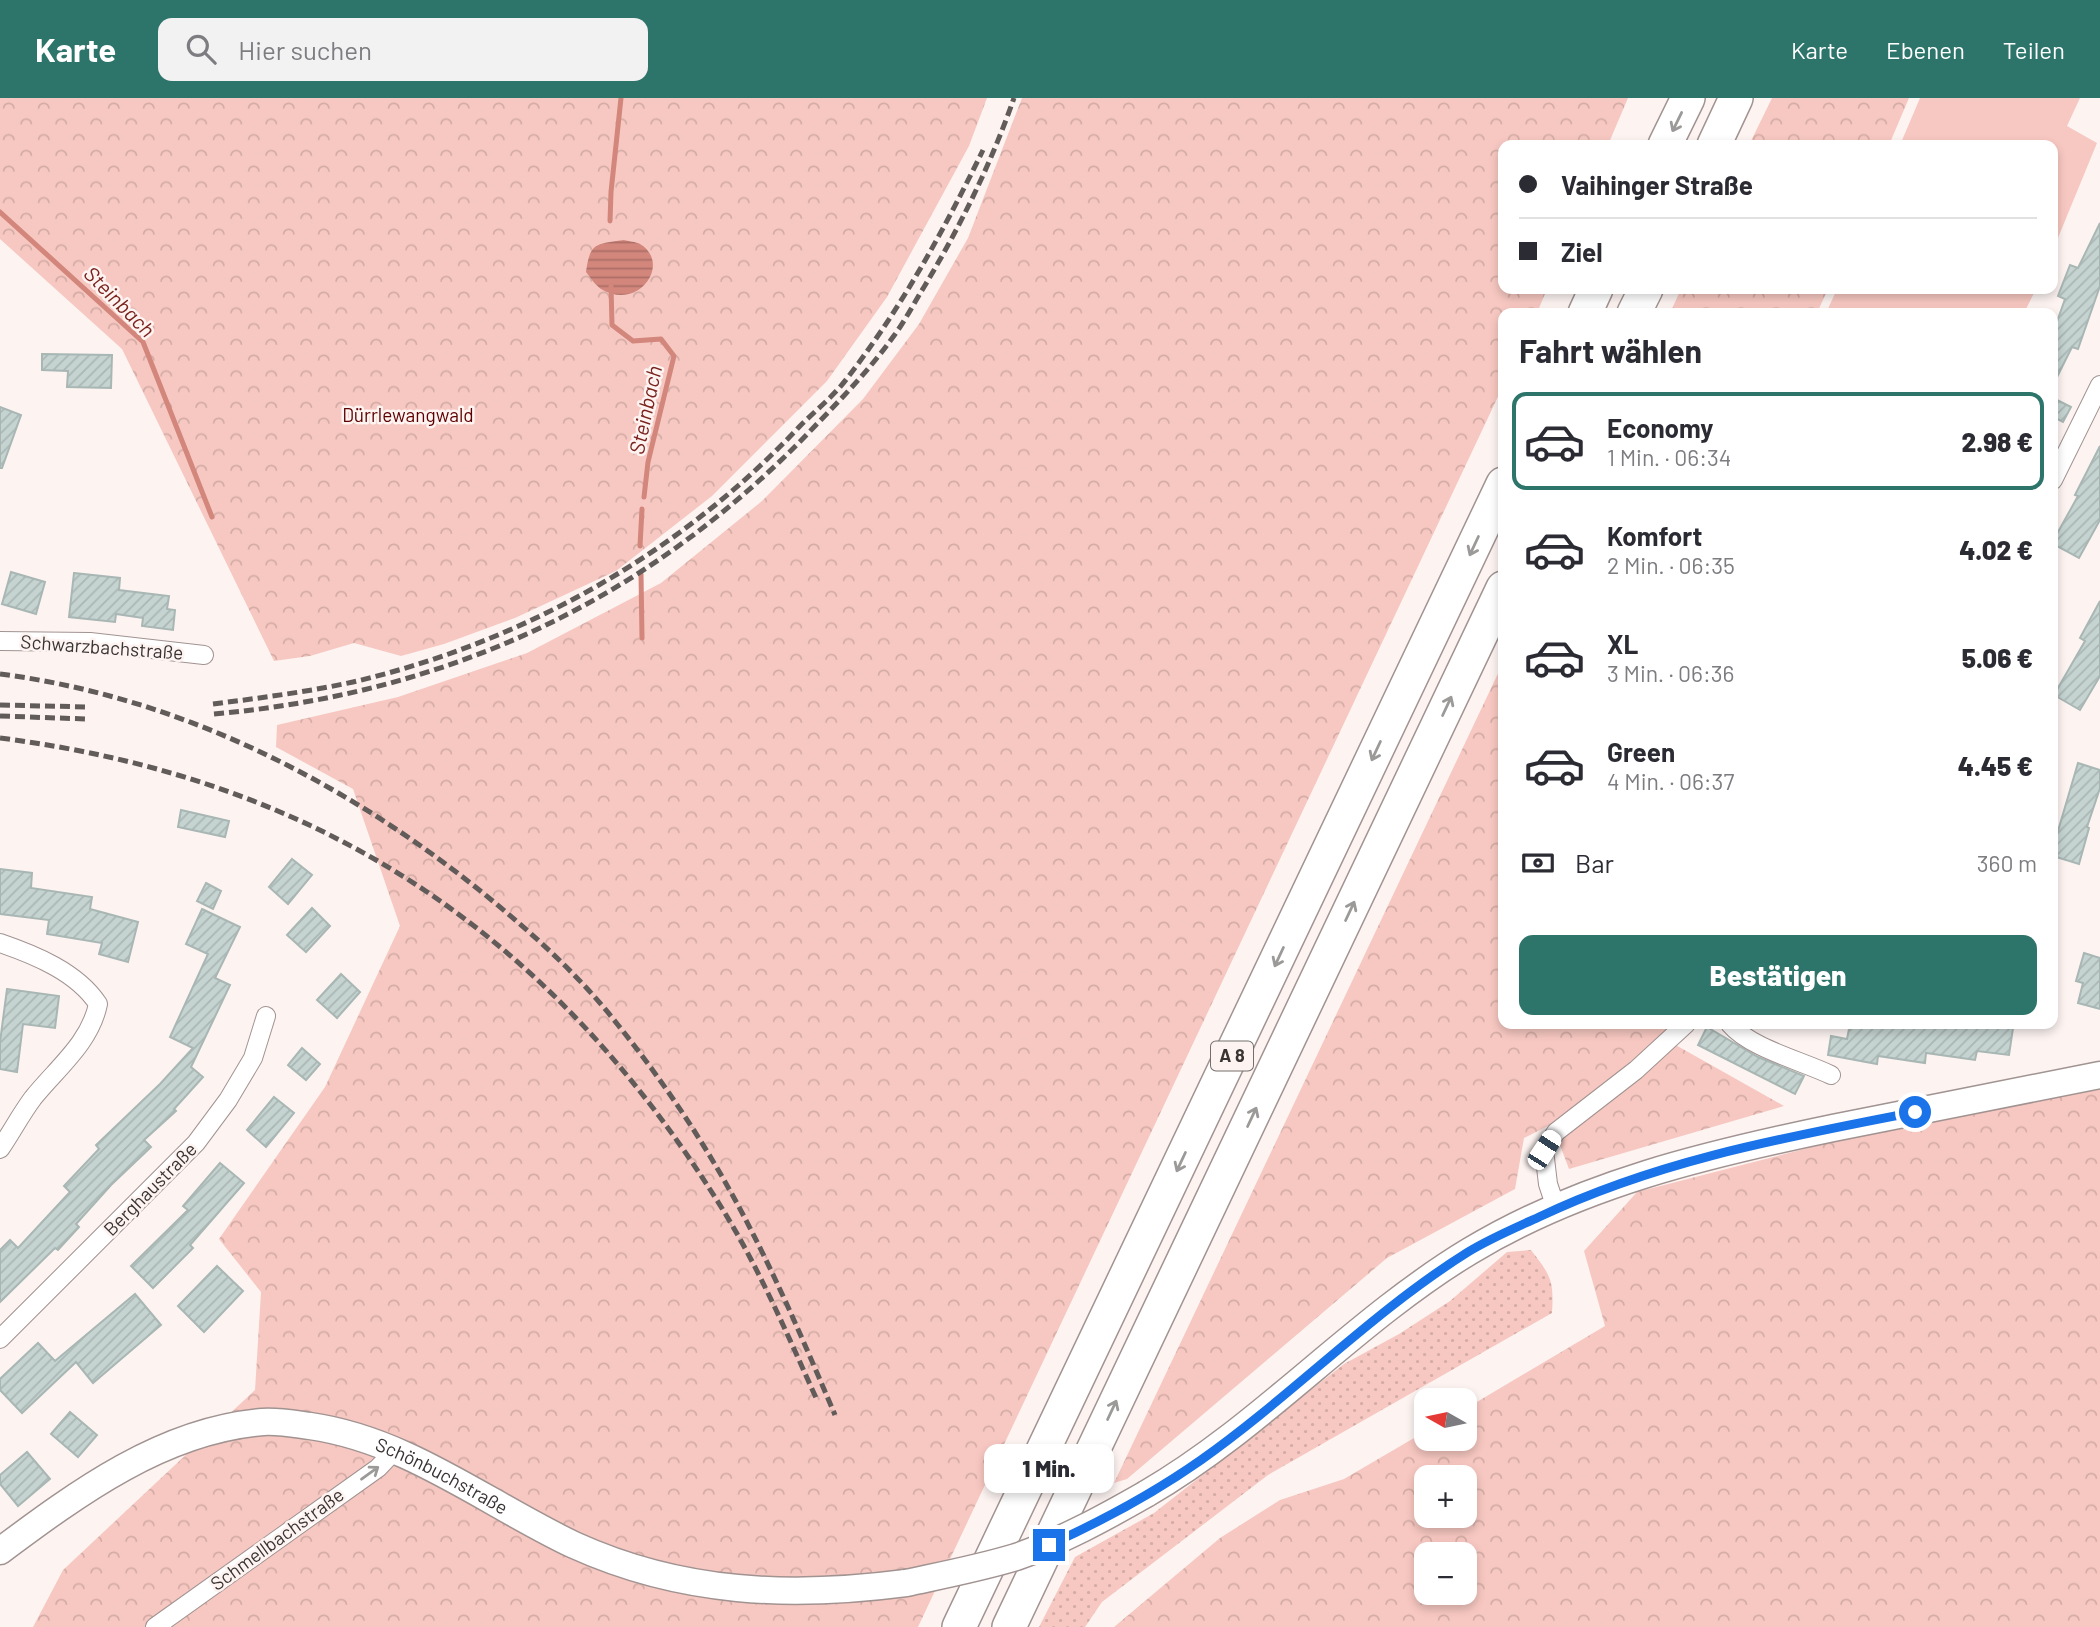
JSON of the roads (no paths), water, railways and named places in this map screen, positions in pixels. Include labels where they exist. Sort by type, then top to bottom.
[{"type":"highway","points":[[1667,140],[1688,98]]},
{"type":"highway","points":[[1716,140],[1736,98]]},
{"type":"highway","name":"A 8","points":[[959,1627],[1498,495]]},
{"type":"highway","name":"A 8","points":[[1009,1627],[1498,599]]},
{"type":"main road","name":"Schönbuchstraße","points":[[0,1551],[44,1519],[129,1465],[165,1446],[210,1431],[264,1422],[289,1423],[356,1435],[396,1449],[575,1545],[651,1573],[709,1586],[780,1592],[820,1592],[906,1583],[968,1570],[1037,1549],[1093,1525],[1146,1494],[1201,1460],[1238,1432],[1422,1283],[1479,1246],[1556,1208],[1629,1180],[1728,1150],[2100,1075]]},
{"type":"street","points":[[2058,470],[2100,385]]},
{"type":"street","name":"Schwarzbachstraße","points":[[0,641],[90,642],[204,655]]},
{"type":"street","points":[[0,943],[26,951],[64,972],[88,989],[98,1004],[95,1020],[85,1039],[33,1100],[0,1149]]},
{"type":"street","name":"Berghaustraße","points":[[0,1339],[196,1143],[228,1100],[253,1058],[266,1016]]},
{"type":"street","points":[[1556,1208],[1548,1184],[1544,1150],[1556,1132],[1636,1070],[1681,1029]]},
{"type":"street","points":[[1734,1029],[1766,1047],[1830,1074]]},
{"type":"street","name":"Schmellbachstraße","points":[[155,1627],[378,1468],[396,1449]]},
{"type":"waterway","name":"Steinbach","points":[[610,221],[621,98]]},
{"type":"waterway","name":"Steinbach","points":[[0,212],[143,342],[212,517]]},
{"type":"waterway","name":"Steinbach","points":[[611,286],[612,325],[633,341],[661,339],[674,356],[648,462],[644,497]]},
{"type":"waterway","name":"Steinbach","points":[[640,546],[642,509]]},
{"type":"waterway","name":"Steinbach","points":[[641,574],[642,638]]},
{"type":"railway","points":[[214,714],[301,703],[385,684],[465,659],[542,627],[615,588],[685,541],[752,487],[815,426],[866,372],[893,337],[962,218],[985,171],[1014,98]]},
{"type":"railway","points":[[213,704],[336,686],[416,665],[478,643],[538,617],[596,587],[704,514],[754,472],[843,384],[921,267],[983,150]]},
{"type":"railway","points":[[0,674],[66,685],[131,702],[195,724],[256,750],[316,781],[430,852],[537,939],[571,972],[618,1025],[700,1140],[756,1240],[835,1415]]},
{"type":"railway","points":[[0,705],[88,707]]},
{"type":"railway","points":[[0,716],[87,719]]},
{"type":"railway","points":[[0,738],[117,759],[225,790],[325,833],[418,886],[504,951],[584,1026],[656,1112],[723,1210],[749,1256],[817,1400]]},
{"type":"park label","name":"Dürrlewangwald","points":[[408,415]]}]
